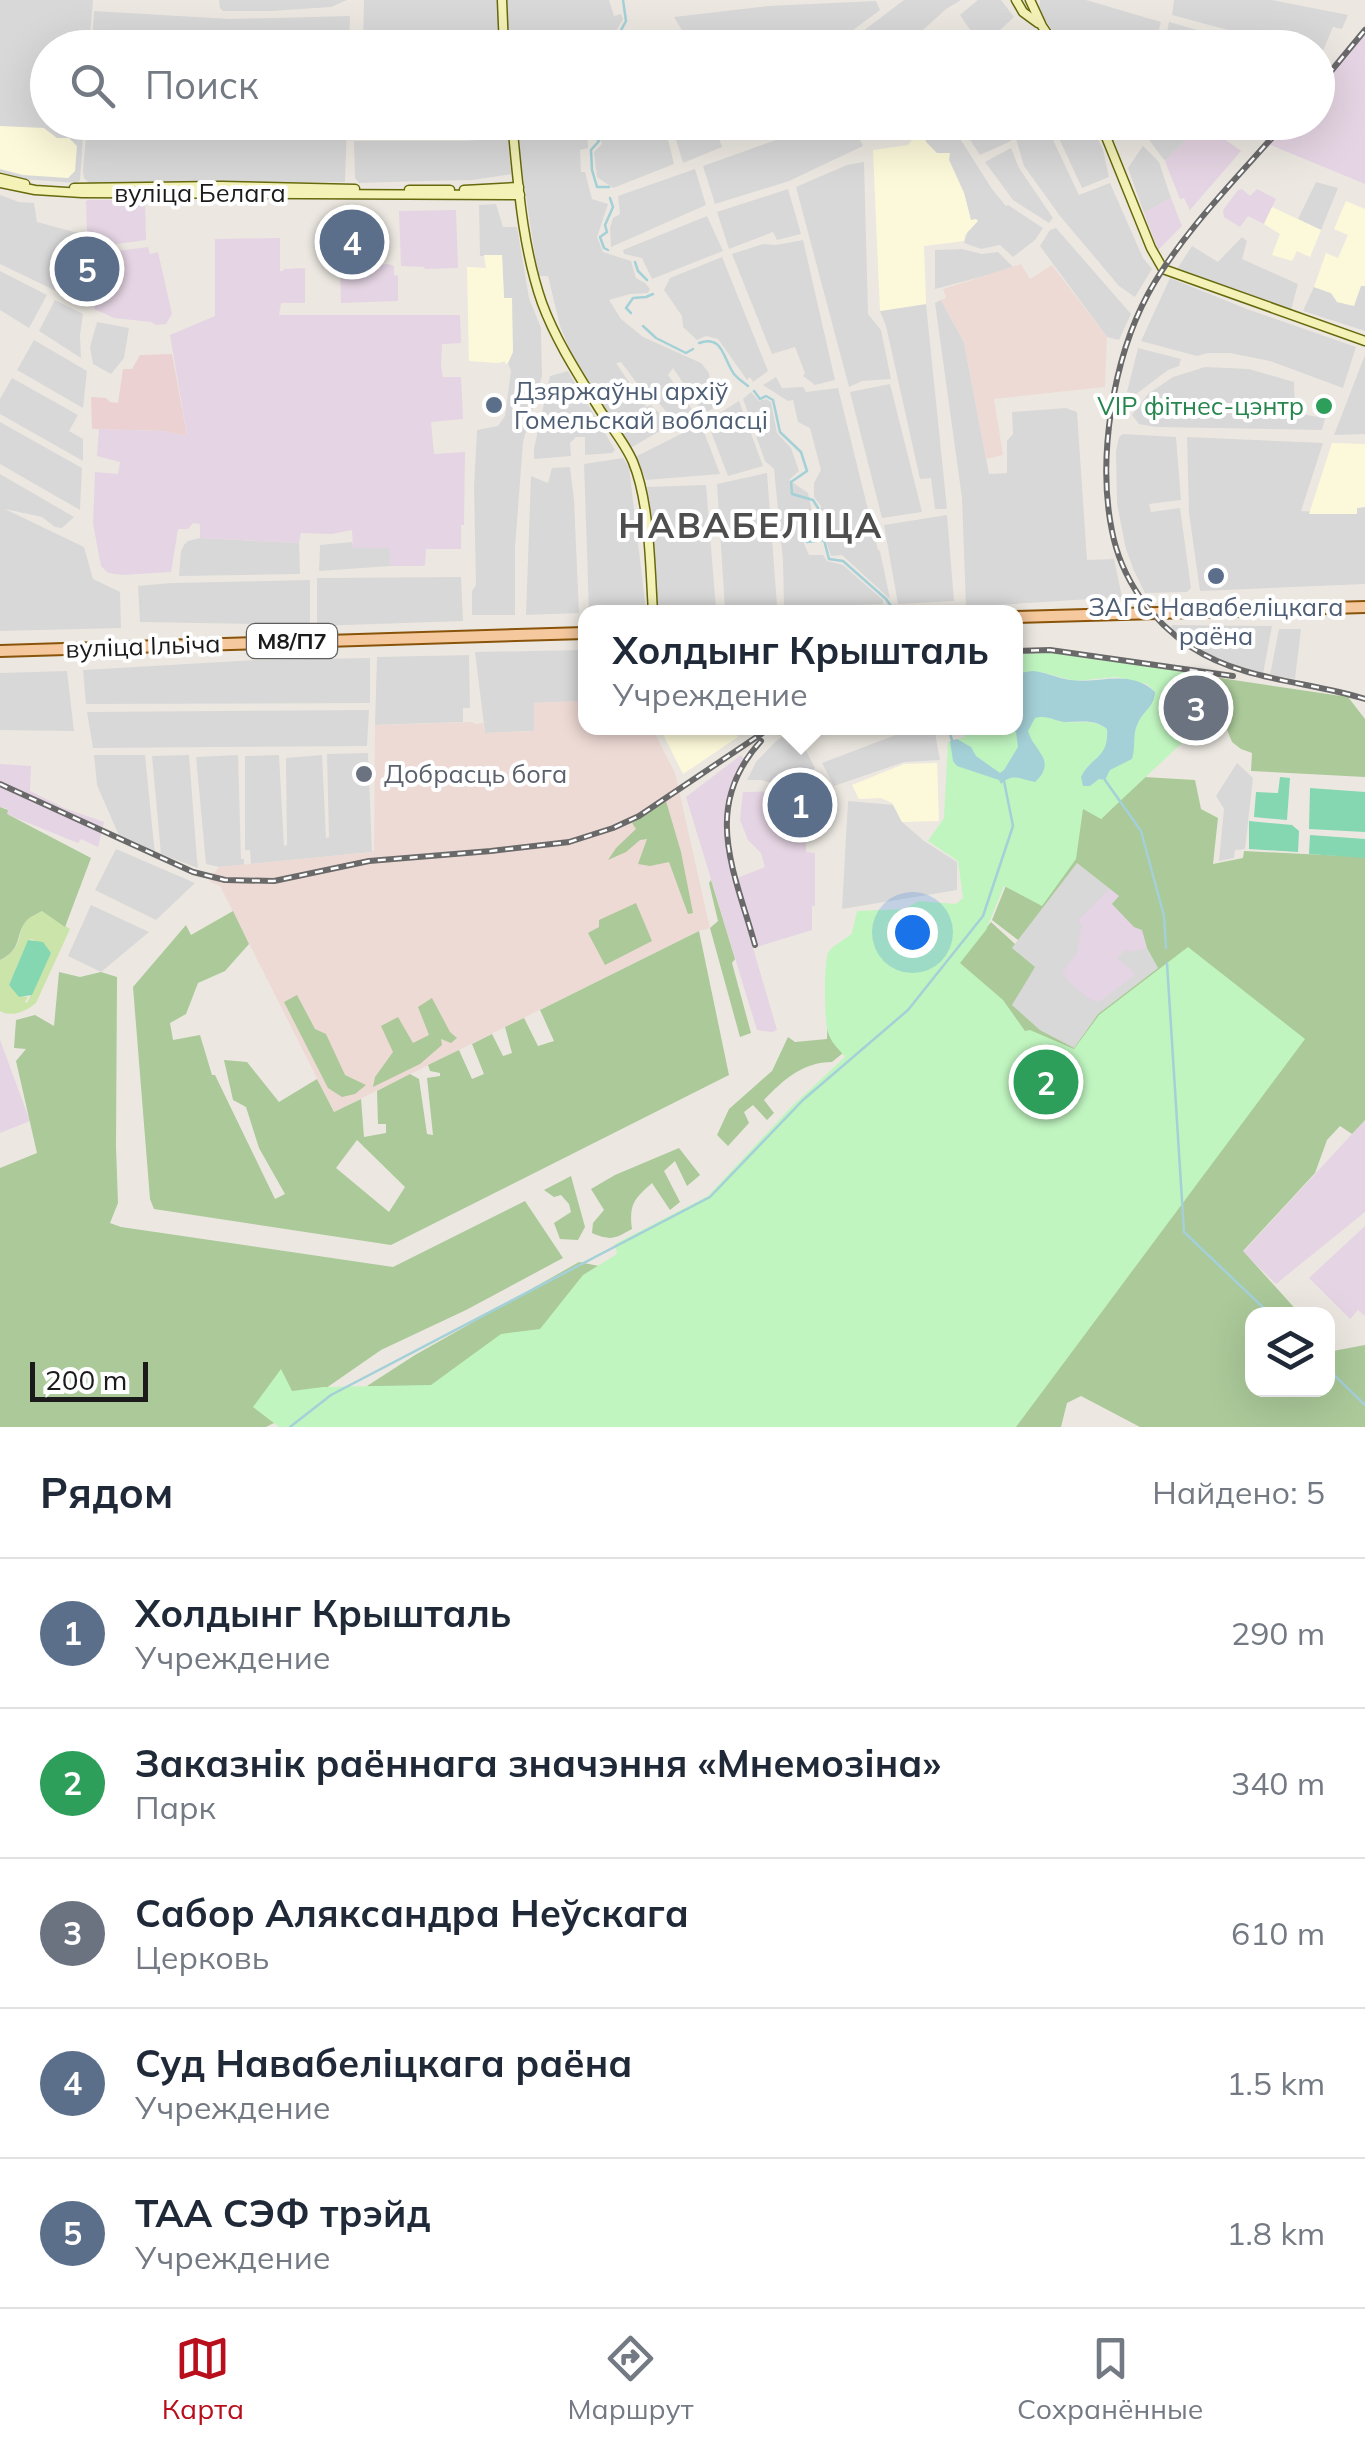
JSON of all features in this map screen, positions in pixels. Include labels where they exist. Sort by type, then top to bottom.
[{"type":"main road","points":[[1023,617],[1365,607]]},
{"type":"main road","name":"вуліца Ільіча","points":[[0,651],[578,633]]},
{"type":"street","points":[[502,0],[503,30]]},
{"type":"street","points":[[1016,1],[1042,26]]},
{"type":"street","points":[[1026,14],[1032,12],[1031,2]]},
{"type":"street","points":[[1031,2],[1045,30]]},
{"type":"street","points":[[514,140],[534,280],[543,306],[570,361],[630,454],[638,476],[653,605]]},
{"type":"street","points":[[1107,140],[1150,248],[1163,269],[1365,340]]},
{"type":"street","name":"вуліца Белага","points":[[0,180],[70,188],[221,186],[520,191]]},
{"type":"shaded area","points":[[0,0],[93,0],[90,30],[30,30],[30,140],[83,140],[80,180],[77,183],[21,179],[0,172]]},
{"type":"shaded area","points":[[219,0],[347,0],[331,7],[223,11]]},
{"type":"shaded area","points":[[364,0],[498,0],[498,30],[363,30]]},
{"type":"shaded area","points":[[506,0],[609,0],[614,16],[621,14],[623,19],[617,30],[508,30]]},
{"type":"shaded area","points":[[904,0],[961,0],[923,30],[864,30]]},
{"type":"shaded area","points":[[978,0],[1001,0],[1014,17],[1000,30],[970,30],[960,15]]},
{"type":"shaded area","points":[[1040,0],[1086,0],[1161,22],[1159,30],[1052,30],[1039,11]]},
{"type":"shaded area","points":[[1174,0],[1272,0],[1348,15],[1342,29],[1228,30],[1172,15]]},
{"type":"shaded area","points":[[876,1],[880,10],[853,30],[682,30],[674,17],[768,6]]},
{"type":"shaded area","points":[[94,11],[230,19],[350,16],[350,30],[93,30]]},
{"type":"shaded area","points":[[1169,22],[1197,30],[1167,30]]},
{"type":"shaded area","points":[[1365,23],[1365,184],[1264,140],[1335,140],[1335,60]]},
{"type":"shaded area","points":[[0,126],[30,127],[30,140],[71,140],[77,146],[75,171],[68,178],[0,169]]},
{"type":"shaded area","points":[[86,140],[346,140],[345,182],[90,184],[83,171]]},
{"type":"shaded area","points":[[508,140],[511,174],[473,180],[359,183],[355,178],[354,141]]},
{"type":"shaded area","points":[[518,140],[588,140],[588,148],[580,150],[581,172],[585,172],[592,199],[608,204],[597,237],[603,252],[631,261],[636,278],[650,289],[648,293],[609,300],[621,319],[643,337],[701,363],[723,402],[704,414],[673,368],[668,375],[693,411],[675,422],[621,362],[616,363],[646,407],[651,405],[668,426],[629,449],[576,364],[560,326],[548,276],[538,276]]},
{"type":"shaded area","points":[[601,140],[668,140],[674,164],[613,188],[597,177],[594,152],[602,144]]},
{"type":"shaded area","points":[[676,140],[719,140],[722,147],[683,163]]},
{"type":"shaded area","points":[[776,140],[860,140],[863,146],[789,181],[715,204],[703,166]]},
{"type":"shaded area","points":[[912,140],[925,140],[937,153],[950,153],[949,160],[971,220],[978,221],[964,241],[924,246],[926,304],[880,311],[873,150],[908,145]]},
{"type":"shaded area","points":[[961,140],[1006,206],[1043,228],[1035,240],[1013,257],[1000,245],[981,249],[964,243],[971,221],[964,193],[949,160],[926,142]]},
{"type":"shaded area","points":[[970,140],[1011,140],[1011,141],[980,155]]},
{"type":"shaded area","points":[[1016,140],[1053,140],[1079,195],[1110,183],[1143,258],[1152,269],[1135,297],[1119,286],[1024,166]]},
{"type":"shaded area","points":[[1060,140],[1099,140],[1109,177],[1082,188]]},
{"type":"shaded area","points":[[1149,140],[1185,140],[1165,161]]},
{"type":"shaded area","points":[[1185,140],[1226,140],[1241,151],[1190,210],[1184,198],[1180,199],[1165,161]]},
{"type":"shaded area","points":[[1143,146],[1159,162],[1171,198],[1144,213],[1128,168]]},
{"type":"shaded area","points":[[1011,148],[1019,168],[1053,218],[1049,223],[1013,200],[985,162]]},
{"type":"shaded area","points":[[864,162],[868,314],[881,330],[891,379],[862,381],[849,387],[796,187],[847,165]]},
{"type":"shaded area","points":[[695,169],[706,205],[611,247],[610,228],[613,218],[620,214],[618,196]]},
{"type":"shaded area","points":[[1316,182],[1338,188],[1321,230],[1298,219]]},
{"type":"shaded area","points":[[788,189],[801,234],[777,240],[773,232],[729,249],[717,212]]},
{"type":"shaded area","points":[[1242,189],[1250,196],[1257,189],[1276,199],[1264,224],[1248,216],[1240,227],[1224,217],[1223,210]]},
{"type":"shaded area","points":[[0,195],[34,203],[37,222],[78,233],[83,249],[60,242],[55,249],[65,261],[63,270],[89,287],[85,305],[0,264]]},
{"type":"shaded area","points":[[1171,198],[1182,226],[1158,250],[1144,213]]},
{"type":"shaded area","points":[[88,200],[145,200],[146,240],[109,245],[109,252],[148,247],[150,254],[158,252],[172,314],[166,324],[114,318],[94,309],[103,270],[97,267],[87,231]]},
{"type":"shaded area","points":[[1346,201],[1365,209],[1365,286],[1361,286],[1354,306],[1337,302],[1331,293],[1314,287],[1326,253],[1338,258],[1348,235],[1334,229]]},
{"type":"shaded area","points":[[496,204],[503,227],[517,227],[529,298],[541,328],[542,376],[523,442],[515,548],[515,615],[472,615],[472,591],[476,585],[477,430],[498,426],[505,416],[511,371],[508,363],[512,352],[512,299],[504,298],[502,256],[480,256],[479,205]]},
{"type":"shaded area","points":[[1272,207],[1321,230],[1310,257],[1297,251],[1292,261],[1272,255],[1280,234],[1264,224]]},
{"type":"shaded area","points":[[456,210],[458,268],[401,266],[399,211]]},
{"type":"shaded area","points":[[707,216],[723,251],[652,279],[642,258],[624,254],[623,250]]},
{"type":"shaded area","points":[[1056,228],[1131,314],[1119,340],[1107,337],[1040,246],[1050,230]]},
{"type":"shaded area","points":[[1242,237],[1247,241],[1242,259],[1298,284],[1291,310],[1177,269],[1192,246],[1218,262]]},
{"type":"shaded area","points":[[280,238],[280,271],[305,268],[305,303],[281,303],[279,315],[460,315],[461,343],[442,344],[441,366],[443,377],[461,377],[463,419],[431,422],[434,454],[465,452],[461,549],[426,549],[425,565],[391,566],[389,548],[353,548],[352,530],[301,533],[299,543],[200,538],[200,524],[193,523],[188,529],[178,529],[171,572],[108,573],[101,566],[93,524],[95,472],[118,474],[120,462],[97,456],[99,429],[163,431],[187,436],[170,335],[215,316],[215,239]]},
{"type":"shaded area","points":[[803,240],[835,380],[815,385],[803,376],[795,347],[772,354],[732,254],[763,244]]},
{"type":"shaded area","points":[[962,249],[982,254],[998,252],[1014,268],[935,289],[935,250]]},
{"type":"shaded area","points":[[484,255],[502,255],[504,298],[512,298],[513,352],[505,364],[469,361],[467,267],[486,268]]},
{"type":"shaded area","points":[[722,257],[768,371],[753,382],[750,377],[747,380],[718,339],[706,336],[697,340],[683,327],[682,316],[664,290],[670,278]]},
{"type":"shaded area","points":[[1021,264],[1030,279],[1052,265],[1107,337],[1105,387],[994,399],[1003,455],[986,459],[964,342],[941,300],[946,298],[943,289]]},
{"type":"shaded area","points":[[394,266],[394,275],[398,276],[398,301],[341,303],[340,268]]},
{"type":"shaded area","points":[[0,271],[47,295],[29,328],[0,310]]},
{"type":"shaded area","points":[[1170,278],[1356,347],[1343,388],[1270,361],[1230,353],[1197,356],[1141,341]]},
{"type":"shaded area","points":[[1365,286],[1365,331],[1303,311],[1314,287],[1331,293]]},
{"type":"shaded area","points":[[55,300],[83,314],[81,358],[39,331]]},
{"type":"shaded area","points":[[941,300],[964,342],[989,474],[1007,473],[1012,412],[1066,408],[1077,412],[1087,560],[1114,559],[1122,597],[966,605],[962,498],[935,303]]},
{"type":"shaded area","points":[[926,304],[947,509],[935,509],[931,478],[920,479],[880,311]]},
{"type":"shaded area","points":[[97,322],[129,328],[124,358],[111,374],[93,364],[90,347]]},
{"type":"shaded area","points":[[34,340],[87,371],[83,408],[17,370]]},
{"type":"shaded area","points":[[1138,348],[1181,359],[1179,366],[1136,394],[1127,392]]},
{"type":"shaded area","points":[[172,354],[187,436],[163,431],[92,429],[91,397],[118,403],[123,369],[132,369],[140,355]]},
{"type":"shaded area","points":[[1365,355],[1365,434],[1334,435]]},
{"type":"shaded area","points":[[1205,367],[1249,369],[1294,382],[1295,413],[1325,418],[1322,430],[1155,427],[1139,424],[1132,415],[1148,394],[1173,377]]},
{"type":"shaded area","points":[[568,371],[615,450],[585,455],[585,437],[576,437],[570,443],[571,456],[534,459],[550,376]]},
{"type":"shaded area","points":[[776,377],[782,388],[803,387],[806,392],[838,388],[890,599],[842,555],[831,556],[819,520],[821,506],[814,497],[814,483],[821,470],[810,428],[798,422],[793,400],[788,401],[763,385]]},
{"type":"shaded area","points":[[12,378],[78,415],[69,431],[83,439],[83,461],[0,414],[0,399]]},
{"type":"shaded area","points":[[890,384],[922,512],[882,518],[850,392]]},
{"type":"shaded area","points":[[751,392],[759,401],[771,402],[777,433],[791,448],[799,471],[789,480],[808,493],[813,515],[799,532],[809,555],[823,555],[827,561],[843,565],[883,604],[784,605],[774,469],[765,461],[743,399]]},
{"type":"shaded area","points":[[739,401],[763,466],[728,476],[707,421]]},
{"type":"shaded area","points":[[0,422],[82,468],[80,510],[0,464]]},
{"type":"shaded area","points":[[701,424],[720,474],[646,480],[635,457]]},
{"type":"shaded area","points":[[1123,434],[1176,437],[1181,500],[1149,504],[1151,512],[1180,508],[1191,588],[1187,592],[1145,593],[1134,571],[1117,504],[1116,451]]},
{"type":"shaded area","points":[[1187,437],[1323,443],[1301,511],[1356,514],[1357,508],[1365,507],[1365,584],[1200,591],[1189,513]]},
{"type":"shaded area","points":[[1332,443],[1365,444],[1365,507],[1357,508],[1357,514],[1309,514]]},
{"type":"shaded area","points":[[623,458],[629,467],[645,605],[589,605],[584,464]]},
{"type":"shaded area","points":[[570,467],[578,613],[526,615],[531,476],[548,483],[552,468]]},
{"type":"shaded area","points":[[767,473],[777,605],[725,605],[717,484]]},
{"type":"shaded area","points":[[0,474],[74,517],[62,528],[42,517],[5,509],[84,547],[93,579],[120,592],[121,628],[0,631]]},
{"type":"shaded area","points":[[706,485],[716,605],[655,605],[645,487]]},
{"type":"shaded area","points":[[947,515],[954,601],[898,604],[884,525]]},
{"type":"shaded area","points":[[200,538],[299,543],[300,574],[179,576],[184,545]]},
{"type":"shaded area","points":[[352,542],[353,548],[389,547],[391,566],[319,571],[320,545]]},
{"type":"shaded area","points":[[461,577],[463,621],[317,626],[317,578]]},
{"type":"shaded area","points":[[310,580],[310,625],[140,622],[138,586]]},
{"type":"shaded area","points":[[1172,625],[1272,626],[1263,674],[1213,657],[1171,629]]},
{"type":"shaded area","points":[[1279,629],[1301,629],[1295,679],[1270,675]]},
{"type":"shaded area","points":[[578,650],[578,701],[534,703],[534,731],[485,733],[475,652]]},
{"type":"shaded area","points":[[469,655],[470,708],[463,708],[463,722],[375,725],[377,657]]},
{"type":"shaded area","points":[[370,658],[370,703],[86,704],[83,670]]},
{"type":"shaded area","points":[[67,671],[74,731],[0,730],[0,673]]},
{"type":"shaded area","points":[[1189,685],[1213,688],[1217,710],[1197,725],[1182,725],[1179,709]]},
{"type":"shaded area","points":[[578,701],[578,735],[656,735],[675,773],[710,928],[334,1112],[220,886],[210,882],[211,877],[219,867],[372,852],[375,725],[473,722],[483,723],[485,733],[534,731],[534,703]]},
{"type":"shaded area","points":[[369,710],[367,746],[93,748],[87,712]]},
{"type":"shaded area","points":[[664,735],[737,735],[738,737],[683,774]]},
{"type":"shaded area","points":[[786,735],[798,735],[815,768],[798,790],[747,780],[756,762]]},
{"type":"shaded area","points":[[896,735],[935,735],[940,760],[904,762],[834,786],[822,763]]},
{"type":"shaded area","points":[[368,753],[372,852],[251,864],[250,850],[245,850],[245,756],[279,755],[284,846],[286,758],[322,755],[326,838],[327,754]]},
{"type":"shaded area","points":[[94,755],[145,755],[155,855],[120,838],[97,785]]},
{"type":"shaded area","points":[[189,755],[198,868],[161,854],[152,756]]},
{"type":"shaded area","points":[[238,755],[244,865],[206,864],[196,757]]},
{"type":"shaded area","points":[[741,755],[746,762],[725,809],[732,880],[765,867],[761,853],[748,840],[740,820],[743,792],[830,796],[829,815],[806,817],[806,852],[815,853],[812,930],[753,948],[777,1030],[772,1032],[757,1030],[686,797]]},
{"type":"shaded area","points":[[937,763],[939,821],[902,822],[892,803],[881,798],[859,799],[852,785],[904,764]]},
{"type":"shaded area","points":[[1237,763],[1253,778],[1245,849],[1235,850],[1234,858],[1219,861],[1224,809],[1216,796]]},
{"type":"shaded area","points":[[0,764],[31,766],[30,791],[104,822],[98,847],[6,814],[8,809],[0,807]]},
{"type":"shaded area","points":[[848,801],[894,805],[902,822],[957,862],[957,890],[842,909]]},
{"type":"shaded area","points":[[116,849],[195,883],[156,920],[95,890]]},
{"type":"shaded area","points":[[1076,862],[1120,897],[1142,930],[1158,968],[1098,1014],[1074,1048],[1040,1030],[1012,1005],[1012,948]]},
{"type":"shaded area","points":[[1110,889],[1120,897],[1112,903],[1134,927],[1142,930],[1147,948],[1125,950],[1117,958],[1136,974],[1099,1002],[1088,998],[1062,973],[1077,953],[1082,925],[1078,920]]},
{"type":"shaded area","points":[[91,905],[149,932],[101,972],[68,956]]},
{"type":"shaded area","points":[[0,1040],[30,1121],[0,1133]]},
{"type":"shaded area","points":[[1365,1120],[1365,1212],[1276,1284],[1243,1252]]},
{"type":"shaded area","points":[[1365,1226],[1365,1316],[1358,1310],[1350,1319],[1309,1278]]},
{"type":"green space","points":[[1050,653],[1187,672],[1175,712],[1184,741],[1101,819],[1083,809],[1076,859],[1042,906],[1004,886],[986,930],[960,963],[1003,1000],[1025,1031],[1074,1049],[1099,1015],[1188,947],[1305,1039],[1016,1427],[279,1427],[253,1407],[281,1369],[292,1391],[431,1385],[501,1334],[540,1329],[583,1275],[617,1254],[615,1244],[708,1196],[792,1106],[845,1057],[828,1032],[826,967],[830,950],[852,933],[857,911],[904,909],[919,901],[956,904],[963,898],[958,861],[928,841],[944,818],[948,742],[964,735],[1023,735],[1035,717],[1042,716],[1096,723],[1107,729],[1102,753],[1085,769],[1099,778],[1132,759],[1136,727],[1155,692],[1147,684],[1116,677],[1075,681],[1041,672],[1023,673],[1023,654]]},
{"type":"green space","points":[[1207,676],[1348,697],[1365,719],[1365,777],[1251,771],[1252,753],[1232,742],[1215,688]]},
{"type":"green space","points":[[1059,756],[1101,819],[1144,777],[1195,780],[1201,809],[1218,818],[1213,864],[1243,858],[1244,851],[1365,857],[1365,1120],[1352,1134],[1340,1126],[1327,1140],[1315,1173],[1243,1251],[1294,1307],[1245,1307],[1245,1397],[1335,1397],[1335,1351],[1365,1345],[1365,1427],[1140,1427],[1081,1396],[1067,1403],[1061,1427],[450,1427],[367,1386],[579,1262],[614,1269],[696,1226],[915,1015],[991,922],[1015,944],[1012,948],[1035,967],[1012,1005],[1040,1030],[1074,1048],[1098,1014],[1158,968],[1142,930],[1112,904],[1119,896],[1077,863],[1018,940],[992,920]]},
{"type":"green space","points":[[1280,777],[1290,778],[1287,820],[1254,817],[1256,792],[1278,793]]},
{"type":"green space","points":[[1310,788],[1365,792],[1365,832],[1309,829]]},
{"type":"green space","points":[[666,801],[693,913],[688,914],[669,862],[638,864],[647,839],[608,860],[636,829],[632,823]]},
{"type":"green space","points":[[0,807],[91,858],[65,927],[42,911],[27,920],[13,951],[0,960]]},
{"type":"green space","points":[[1249,821],[1292,825],[1299,831],[1298,852],[1249,849]]},
{"type":"green space","points":[[1310,835],[1365,839],[1365,858],[1309,854]]},
{"type":"green space","points":[[711,880],[735,959],[732,963],[751,1033],[740,1037],[710,928],[718,921]]},
{"type":"green space","points":[[636,903],[652,941],[605,965],[588,933],[599,927],[599,920]]},
{"type":"green space","points":[[42,911],[70,929],[36,1003],[19,1013],[4,1013],[0,1011],[0,960],[13,951],[27,920]],"holes":[[[28,940],[51,953],[27,1003],[25,1002],[28,997],[19,996],[9,985]]]},
{"type":"green space","points":[[233,911],[249,944],[225,971],[198,983],[186,1014],[170,1023],[173,1040],[200,1035],[212,1075],[275,1199],[285,1194],[259,1148],[246,1107],[233,1100],[224,1060],[247,1062],[279,1102],[317,1079],[334,1112],[361,1099],[364,1137],[386,1133],[386,1124],[378,1124],[377,1091],[410,1074],[419,1079],[427,1134],[433,1135],[427,1078],[440,1073],[430,1071],[428,1065],[459,1050],[472,1079],[484,1074],[472,1044],[492,1034],[503,1056],[512,1053],[505,1027],[524,1018],[538,1046],[554,1041],[540,1010],[699,931],[729,1075],[391,1245],[154,1209],[150,1199],[133,987],[186,925],[191,935]],"holes":[[[357,1140],[405,1187],[389,1212],[336,1168]]]},
{"type":"green space","points":[[28,940],[43,942],[51,953],[32,995],[19,997],[9,985]]},
{"type":"green space","points":[[59,972],[80,977],[101,972],[117,977],[118,1203],[110,1223],[393,1267],[525,1201],[563,1258],[381,1350],[266,1427],[0,1427],[0,1168],[37,1153],[16,1061],[26,1049],[14,1048],[16,1020],[35,1015],[54,1026]]},
{"type":"green space","points":[[829,981],[900,1006],[832,1062],[803,1069],[779,1086],[764,1100],[774,1113],[767,1120],[753,1105],[744,1112],[749,1123],[728,1146],[717,1135],[729,1109],[772,1071],[788,1037],[795,1042],[827,1039]]},
{"type":"green space","points":[[297,995],[315,1029],[326,1034],[345,1075],[366,1085],[355,1094],[342,1097],[328,1088],[284,1002]]},
{"type":"green space","points":[[432,998],[457,1038],[451,1043],[441,1039],[442,1045],[420,1064],[373,1087],[375,1077],[393,1052],[381,1026],[398,1017],[413,1043],[429,1035],[418,1007]]},
{"type":"green space","points":[[679,1148],[700,1175],[687,1186],[675,1161],[664,1171],[680,1202],[670,1210],[652,1183],[634,1203],[632,1229],[612,1238],[592,1233],[593,1223],[604,1210],[591,1189]]},
{"type":"green space","points":[[571,1176],[585,1227],[578,1240],[560,1239],[554,1223],[571,1212],[569,1204],[561,1195],[554,1197],[544,1190]]},
{"type":"water","points":[[1023,673],[1081,681],[1125,679],[1155,692],[1136,727],[1132,759],[1110,770],[1105,780],[1083,786],[1081,777],[1102,752],[1107,729],[1093,722],[1040,717],[1035,718],[1028,731],[1044,762],[1042,774],[1035,782],[1013,778],[1001,784],[957,766],[950,741],[957,739],[1000,773],[1004,770],[1018,747],[1016,735],[1023,735]]},
{"type":"waterway","points":[[621,30],[626,21],[623,0]]},
{"type":"waterway","points":[[598,140],[591,150],[592,170],[597,187],[609,187]]},
{"type":"waterway","points":[[608,250],[600,237],[607,232],[605,225],[613,207],[610,198]]},
{"type":"waterway","points":[[635,262],[647,280]]},
{"type":"waterway","points":[[631,313],[626,308],[633,298],[653,294]]},
{"type":"waterway","points":[[643,326],[656,338],[686,353],[693,349]]},
{"type":"waterway","points":[[699,343],[718,345],[734,374],[748,386]]},
{"type":"waterway","points":[[754,391],[760,399],[766,396],[773,400],[780,432],[801,452],[807,471],[791,482],[792,494],[813,500],[818,508],[817,518],[802,533],[807,542],[824,540],[829,559],[843,561],[890,605]]},
{"type":"waterway","points":[[950,735],[953,743]]},
{"type":"waterway","points":[[1105,780],[1141,831],[1164,916],[1166,948]]},
{"type":"waterway","points":[[290,1427],[331,1395],[710,1197],[803,1100],[908,1010],[983,916],[1013,826],[1004,781]]},
{"type":"waterway","points":[[1167,963],[1184,1232],[1263,1307]]},
{"type":"waterway","points":[[1335,1376],[1365,1405]]},
{"type":"railway","points":[[1335,66],[1365,30]]},
{"type":"railway","points":[[1270,140],[1177,249],[1136,320],[1111,410],[1106,472],[1112,531],[1130,582],[1140,597],[1163,625],[1191,647],[1254,674],[1365,699]]},
{"type":"railway","points":[[1023,651],[1050,650],[1233,676]]},
{"type":"railway","points":[[0,784],[193,872],[225,880],[274,881],[369,861],[569,842],[639,816],[760,735]]},
{"type":"railway","points":[[755,945],[732,865],[727,815],[732,790],[743,766],[761,741]]},
{"type":"place","name":"Суд Навабеліцкага раёна","points":[[352,242]]},
{"type":"place","name":"ТАА СЭФ трэйд","points":[[87,269]]},
{"type":"place","name":"Дзяржаўны архіў Гомельскай вобласці","points":[[494,405]]},
{"type":"place","name":"VIP фітнес-цэнтр","points":[[1324,406]]},
{"type":"place","name":"ЗАГС Навабеліцкага раёна","points":[[1216,576]]},
{"type":"place","name":"Сабор Аляксандра Неўскага","points":[[1196,708]]},
{"type":"place","name":"Добрасць бога","points":[[364,774]]},
{"type":"place","name":"Холдынг Крышталь","points":[[800,805]]},
{"type":"place","name":"Заказнік раённага значэння «Мнемозіна»","points":[[1046,1082]]},
{"type":"district","name":"НАВАБЕЛІЦА","points":[[751,526]]}]
